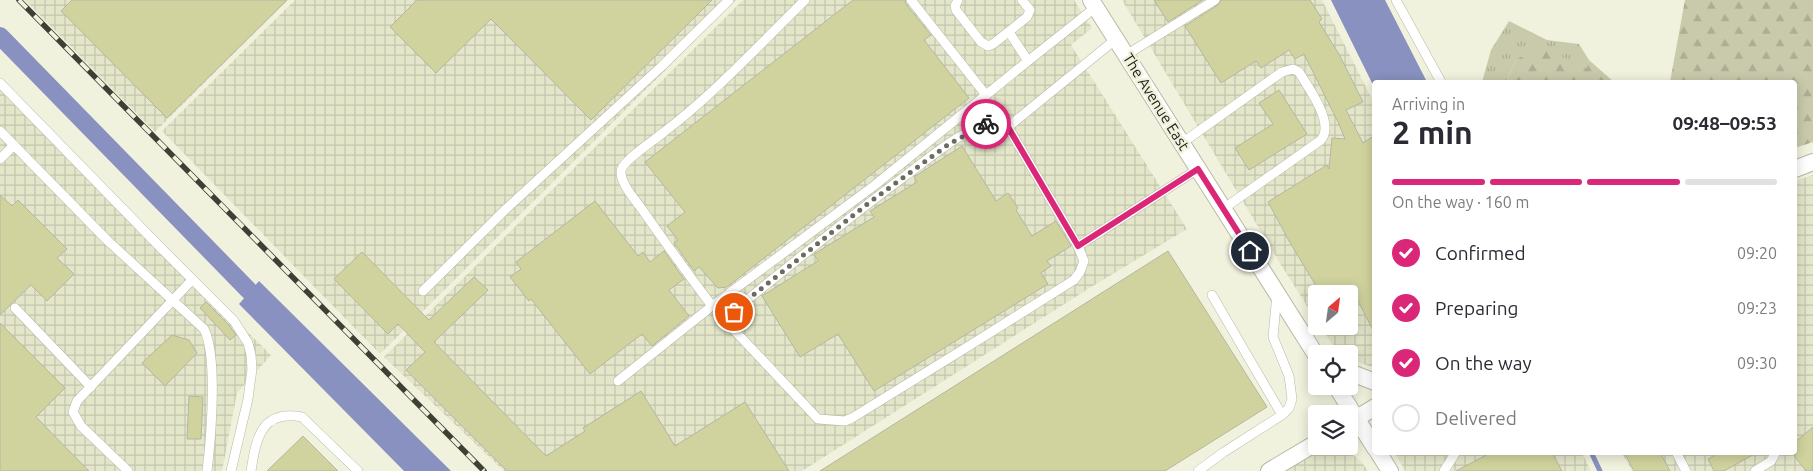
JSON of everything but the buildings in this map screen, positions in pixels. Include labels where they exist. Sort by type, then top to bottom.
[{"type":"street","name":"The Avenue East","points":[[1094,4],[1311,345]]},
{"type":"street","points":[[1797,169],[1813,162]]},
{"type":"street","points":[[1358,375],[1372,381]]},
{"type":"street","points":[[1358,418],[1372,409]]},
{"type":"street","points":[[1358,427],[1372,445]]},
{"type":"street","points":[[1274,470],[1308,447]]},
{"type":"lane","points":[[423,291],[507,208],[662,66],[729,0]]},
{"type":"lane","points":[[712,306],[662,239],[626,185],[620,173],[621,167],[676,123],[733,72],[805,0]]},
{"type":"lane","points":[[911,0],[986,94]]},
{"type":"lane","points":[[958,0],[955,6],[956,10],[983,44],[988,46],[1009,32],[1029,14],[1030,10],[1022,0]]},
{"type":"lane","points":[[1126,55],[1215,0]]},
{"type":"lane","points":[[1396,0],[1439,80]]},
{"type":"lane","points":[[618,381],[712,306],[875,186],[1028,61],[1094,4]]},
{"type":"lane","points":[[1009,32],[1028,61]]},
{"type":"lane","points":[[1008,127],[1116,39]]},
{"type":"lane","points":[[1182,143],[1282,72],[1293,70],[1299,72],[1325,119],[1326,135],[1223,208]]},
{"type":"lane","points":[[0,83],[234,321],[248,343],[251,355],[251,378],[232,471]]},
{"type":"lane","points":[[986,124],[1008,127],[1078,246],[1084,262],[1080,272],[1074,280],[845,421],[818,419],[734,330],[733,319],[737,308],[870,202],[949,144],[986,124]]},
{"type":"lane","points":[[0,131],[108,241],[204,329],[209,338],[211,356],[212,406],[207,471]]},
{"type":"lane","points":[[0,159],[14,145]]},
{"type":"lane","points":[[1078,246],[1198,169]]},
{"type":"lane","points":[[128,471],[81,426],[73,412],[78,401],[192,280]]},
{"type":"lane","points":[[1198,471],[1224,452],[1282,416],[1288,408],[1292,399],[1289,376],[1272,337],[1277,294]]},
{"type":"lane","points":[[1212,296],[1282,416]]},
{"type":"lane","points":[[14,308],[91,387]]},
{"type":"lane","points":[[251,471],[257,438],[264,425],[278,417],[290,415],[302,417],[358,471]]},
{"type":"lane","points":[[1444,471],[1454,455]]},
{"type":"lane","points":[[1678,455],[1686,471]]},
{"type":"lane","points":[[1755,471],[1771,461],[1774,455]]},
{"type":"shaded area","points":[[25,0],[288,0],[155,132]]},
{"type":"shaded area","points":[[295,0],[736,0],[380,354],[162,131]]},
{"type":"shaded area","points":[[743,0],[1074,0],[1092,28],[1071,45],[1187,229],[1088,289],[802,471],[504,471],[384,357]]},
{"type":"shaded area","points":[[1122,0],[1322,0],[1372,99],[1372,367],[1358,362],[1358,345],[1333,345],[1326,335],[1358,335],[1358,285],[1308,285],[1308,307]]},
{"type":"shaded area","points":[[0,89],[271,355],[237,393],[222,471],[0,471]]},
{"type":"shaded area","points":[[1813,175],[1813,471],[1632,471],[1623,455],[1797,455],[1797,180]]},
{"type":"shaded area","points":[[1308,455],[1353,455],[1361,461],[1368,471],[1281,471]]},
{"type":"shaded area","points":[[1396,455],[1583,455],[1591,471],[1405,471]]},
{"type":"green space","points":[[1685,0],[1813,0],[1813,142],[1797,147],[1797,80],[1670,80]]},
{"type":"green space","points":[[1509,21],[1547,40],[1579,44],[1589,60],[1588,68],[1516,60],[1507,80],[1483,80],[1491,50]]},
{"type":"green space","points":[[1538,46],[1587,68],[1589,60],[1612,80],[1507,80],[1516,60]]},
{"type":"water","points":[[1331,0],[1385,0],[1426,80],[1372,80],[1372,83]]},
{"type":"water","points":[[259,281],[451,471],[404,471],[239,304]]},
{"type":"waterway","points":[[0,36],[265,307]]},
{"type":"waterway","points":[[1592,455],[1600,471]]},
{"type":"railway","points":[[19,0],[484,471]]},
{"type":"way so far","points":[[734,312],[870,202],[949,144],[986,124]]},
{"type":"route","points":[[986,124],[1008,127],[1078,246],[1198,169],[1250,251]]}]
